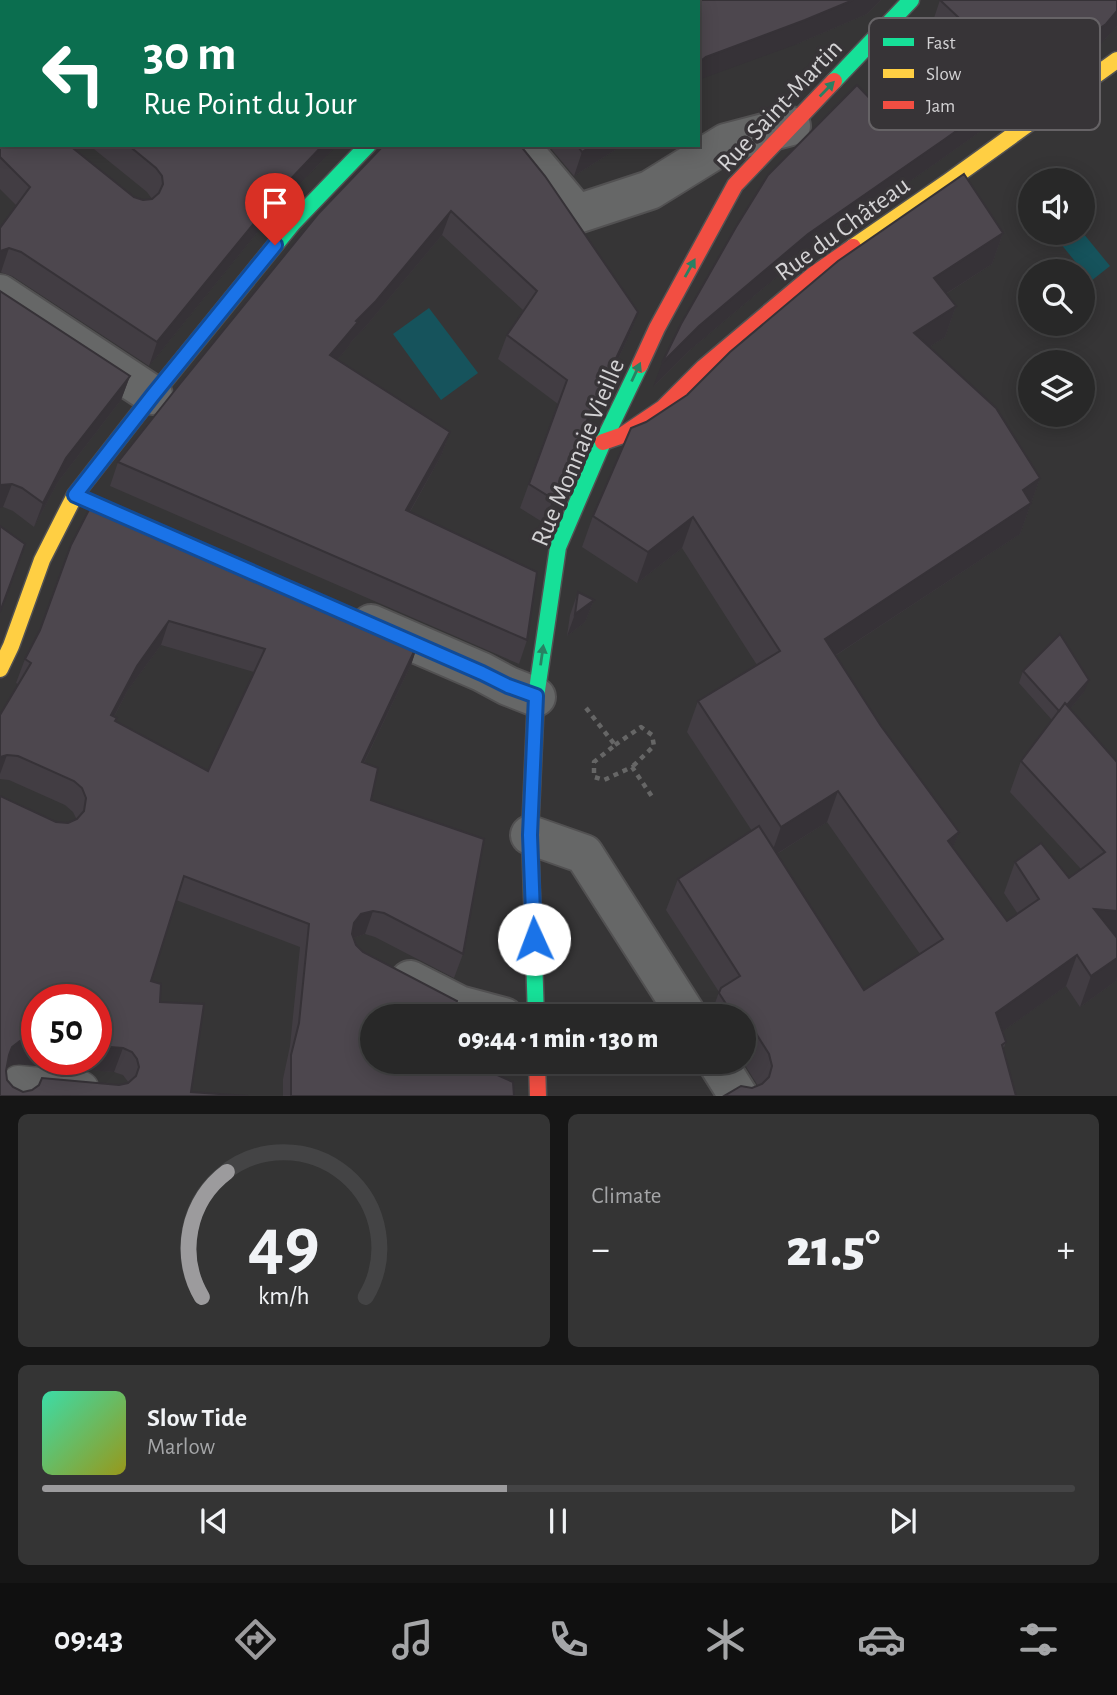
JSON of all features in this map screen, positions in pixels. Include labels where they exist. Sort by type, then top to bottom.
[{"type":"street","name":"Rue Saint-Martin","points":[[894,18],[911,0]]},
{"type":"street","name":"Rue Saint-Martin","points":[[657,328],[735,185],[869,44]]},
{"type":"street","name":"Rue du Château","points":[[1100,72],[1117,60]]},
{"type":"street","points":[[521,147],[577,214],[650,190],[726,142],[791,126]]},
{"type":"street","name":"Rue du Château","points":[[603,442],[623,435],[663,408],[704,367],[813,275],[1020,130]]},
{"type":"street","points":[[0,669],[42,560],[75,495],[293,223],[366,147]]},
{"type":"street","points":[[0,294],[153,395]]},
{"type":"street","name":"Rue Monnaie Vieille","points":[[536,1004],[530,835],[536,696],[558,547],[603,442],[657,328]]},
{"type":"street","points":[[75,495],[113,512]]},
{"type":"street","points":[[10,536],[42,560]]},
{"type":"street","points":[[335,609],[536,696]]},
{"type":"street","points":[[530,835],[584,854],[680,1004]]},
{"type":"street","points":[[377,963],[456,1004]]},
{"type":"street","points":[[537,1074],[538,1096]]},
{"type":"street","points":[[725,1074],[738,1096]]},
{"type":"lane","points":[[16,1096],[18,1082],[112,1090]]},
{"type":"path","points":[[586,708],[615,745]]},
{"type":"path","points":[[641,727],[652,735],[654,746],[632,767],[604,780],[594,777],[594,762],[615,745],[641,727]]},
{"type":"path","points":[[632,767],[653,798]]},
{"type":"water","points":[[1062,245],[1093,245],[1110,266],[1095,278],[1095,259],[1073,259]]},
{"type":"water","points":[[429,308],[478,373],[441,400],[393,334]]},
{"type":"building","points":[[700,0],[853,0],[805,20],[700,62]]},
{"type":"building","points":[[940,0],[1117,0],[1117,11],[1100,28],[1100,18],[959,18]]},
{"type":"building","points":[[857,85],[869,98],[869,130],[958,130],[808,234],[699,326],[662,363],[681,324],[768,175]]},
{"type":"building","points":[[0,147],[72,147],[134,197],[143,200],[152,199],[159,193],[163,184],[162,176],[130,147],[321,147],[286,184],[157,342],[21,252],[9,248],[0,251],[0,228],[30,187],[0,157]]},
{"type":"building","points":[[382,147],[522,147],[545,176],[638,312],[553,499],[529,484],[567,380],[507,335],[537,291],[451,211],[330,355],[450,432],[406,510],[537,572],[527,640],[118,462],[318,214]]},
{"type":"building","points":[[964,174],[1003,233],[934,278],[956,306],[914,333],[996,408],[1040,478],[1023,490],[1031,503],[825,639],[881,726],[959,832],[948,841],[1007,921],[1039,899],[1015,862],[1041,843],[1069,878],[1105,852],[1021,761],[1065,703],[1117,762],[1117,911],[1094,909],[1117,938],[1117,958],[1091,976],[1077,955],[996,1013],[1006,1042],[1002,1045],[1016,1096],[724,1096],[741,1086],[752,1088],[762,1084],[769,1077],[772,1066],[769,1054],[756,1033],[756,1004],[726,1004],[719,993],[721,988],[740,976],[678,879],[759,826],[864,990],[943,939],[838,791],[781,827],[698,701],[780,651],[693,517],[648,552],[593,516],[631,428],[646,422],[687,395],[730,352],[838,261]]},
{"type":"building","points":[[0,291],[130,376],[66,458],[43,503],[22,488],[12,484],[0,485]]},
{"type":"building","points":[[94,500],[419,641],[362,762],[378,768],[371,800],[484,839],[463,954],[384,913],[373,911],[361,914],[354,923],[352,934],[356,945],[363,952],[457,1001],[456,1004],[360,1004],[360,1074],[495,1074],[513,1082],[514,1096],[291,1096],[291,1055],[299,1023],[309,924],[184,876],[151,981],[161,984],[160,1002],[204,1004],[191,1092],[248,1096],[0,1096],[0,796],[56,822],[68,823],[77,819],[84,811],[86,798],[82,788],[74,781],[18,756],[0,757],[0,715],[31,663],[25,659],[40,630],[71,545]],"holes":[[[169,621],[265,649],[208,771],[115,721],[117,718],[111,715],[137,666]]]},
{"type":"building","points":[[0,526],[25,544],[0,612]]},
{"type":"building","points":[[578,592],[594,600],[575,614]]},
{"type":"building","points":[[1060,634],[1089,680],[1059,711],[1023,671]]},
{"type":"traffic: fast","points":[[894,18],[911,0]]},
{"type":"traffic: fast","points":[[834,81],[869,44]]},
{"type":"traffic: fast","points":[[142,409],[293,223],[366,147]]},
{"type":"traffic: fast","points":[[536,1004],[530,835],[536,697],[558,547],[603,442],[640,365]]},
{"type":"traffic: slow","points":[[1100,72],[1117,60]]},
{"type":"traffic: slow","points":[[853,247],[1020,130]]},
{"type":"traffic: slow","points":[[0,669],[42,560],[75,495],[142,409]]},
{"type":"traffic: jam","points":[[640,365],[657,328],[735,185],[834,81]]},
{"type":"traffic: jam","points":[[603,442],[623,435],[663,408],[704,367],[813,275],[853,247]]},
{"type":"traffic: jam","points":[[537,1074],[538,1096]]},
{"type":"route","points":[[275,245],[75,495],[536,696],[530,835],[534,939]]}]
